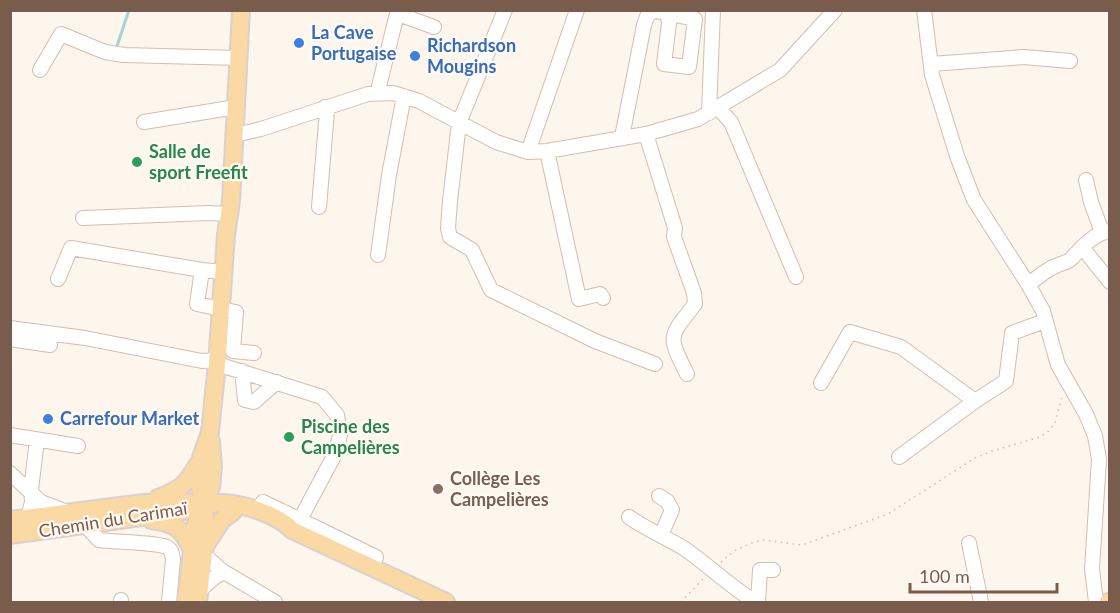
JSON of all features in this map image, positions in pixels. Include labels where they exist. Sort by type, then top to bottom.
[{"type":"main road","points":[[193,596],[200,550],[195,527],[202,506],[199,482],[207,463],[217,362],[235,135],[241,10]]},
{"type":"main road","points":[[144,503],[184,486],[207,463]]},
{"type":"main road","points":[[207,463],[226,490],[257,510],[301,528],[372,567],[446,603]]},
{"type":"main road","name":"Chemin du Carimaï","points":[[10,520],[144,503],[182,501],[202,506]]},
{"type":"main road","points":[[202,506],[223,503],[257,510]]},
{"type":"main road","points":[[202,506],[254,518],[282,530],[301,528]]},
{"type":"main road","name":"Chemin du Carimaï","points":[[10,536],[38,516],[84,524],[182,512],[202,506]]},
{"type":"main road","points":[[200,550],[222,520],[233,512]]},
{"type":"main road","points":[[132,518],[177,526],[200,550]]},
{"type":"street","points":[[240,30],[251,10]]},
{"type":"street","points":[[504,10],[459,123],[450,201],[448,228],[450,237],[472,250],[491,290],[595,341],[655,364]]},
{"type":"street","points":[[528,152],[577,10]]},
{"type":"street","points":[[622,137],[648,14],[656,10],[668,13]]},
{"type":"street","points":[[713,10],[713,111]]},
{"type":"street","points":[[235,135],[261,129],[368,94],[381,93],[393,93],[418,101],[496,142],[528,152],[547,151],[646,134],[698,119],[780,70],[835,10]]},
{"type":"street","points":[[924,10],[932,75],[957,156],[974,200],[1043,311],[1055,358],[1086,414],[1098,446],[1092,569],[1096,603]]},
{"type":"street","points":[[381,93],[379,86],[398,12],[434,27]]},
{"type":"street","points":[[40,70],[61,34],[105,52],[124,55],[238,58]]},
{"type":"street","points":[[931,64],[1024,57],[1070,61]]},
{"type":"street","points":[[378,255],[389,175],[404,96]]},
{"type":"street","points":[[144,122],[236,107]]},
{"type":"street","points":[[319,207],[327,111],[325,107]]},
{"type":"street","points":[[713,111],[731,122],[796,277]]},
{"type":"street","points":[[646,134],[675,228],[674,237],[694,293],[695,304],[673,333],[673,348],[687,374]]},
{"type":"street","points":[[547,151],[579,299],[600,294],[603,298]]},
{"type":"street","points":[[1028,284],[1073,257],[1079,249],[1106,231],[1091,202],[1086,180]]},
{"type":"street","points":[[83,218],[229,214]]},
{"type":"street","points":[[57,279],[71,248],[223,272]]},
{"type":"street","points":[[1079,249],[1110,282]]},
{"type":"street","points":[[202,270],[197,304],[236,312],[233,351],[254,354]]},
{"type":"street","points":[[899,457],[1006,381],[1012,333],[1045,321]]},
{"type":"street","points":[[10,328],[85,338],[217,362],[322,397],[337,415],[340,435],[336,452],[301,528]]},
{"type":"street","points":[[821,383],[850,332],[901,347],[975,401]]},
{"type":"street","points":[[10,339],[50,345]]},
{"type":"street","points":[[242,371],[245,400],[254,402],[277,382]]},
{"type":"street","points":[[10,435],[78,446]]},
{"type":"street","points":[[37,440],[31,490],[32,502],[38,516]]},
{"type":"street","points":[[10,473],[31,490],[38,516]]},
{"type":"street","points":[[659,496],[668,501],[672,510],[661,535]]},
{"type":"street","points":[[629,517],[646,530],[661,535],[693,555],[711,571],[756,603],[760,570],[772,570]]},
{"type":"street","points":[[84,524],[99,540],[169,548],[173,560],[169,603]]},
{"type":"street","points":[[969,543],[981,603]]},
{"type":"street","points":[[200,550],[224,572],[274,603]]},
{"type":"street","points":[[193,596],[224,572]]},
{"type":"path","points":[[681,603],[711,571],[734,551],[764,540],[802,545],[888,514],[975,458],[1047,433],[1054,423],[1066,380]]},
{"type":"waterway","points":[[116,49],[129,10]]},
{"type":"place","name":"La Cave Portugaise","points":[[299,43]]},
{"type":"place","name":"Richardson Mougins","points":[[415,56]]},
{"type":"place","name":"Salle de sport Freefit","points":[[137,162]]},
{"type":"place","name":"Carrefour Market","points":[[48,419]]},
{"type":"place","name":"Piscine des Campelières","points":[[289,437]]},
{"type":"place","name":"Collège Les Campelières","points":[[438,489]]}]
